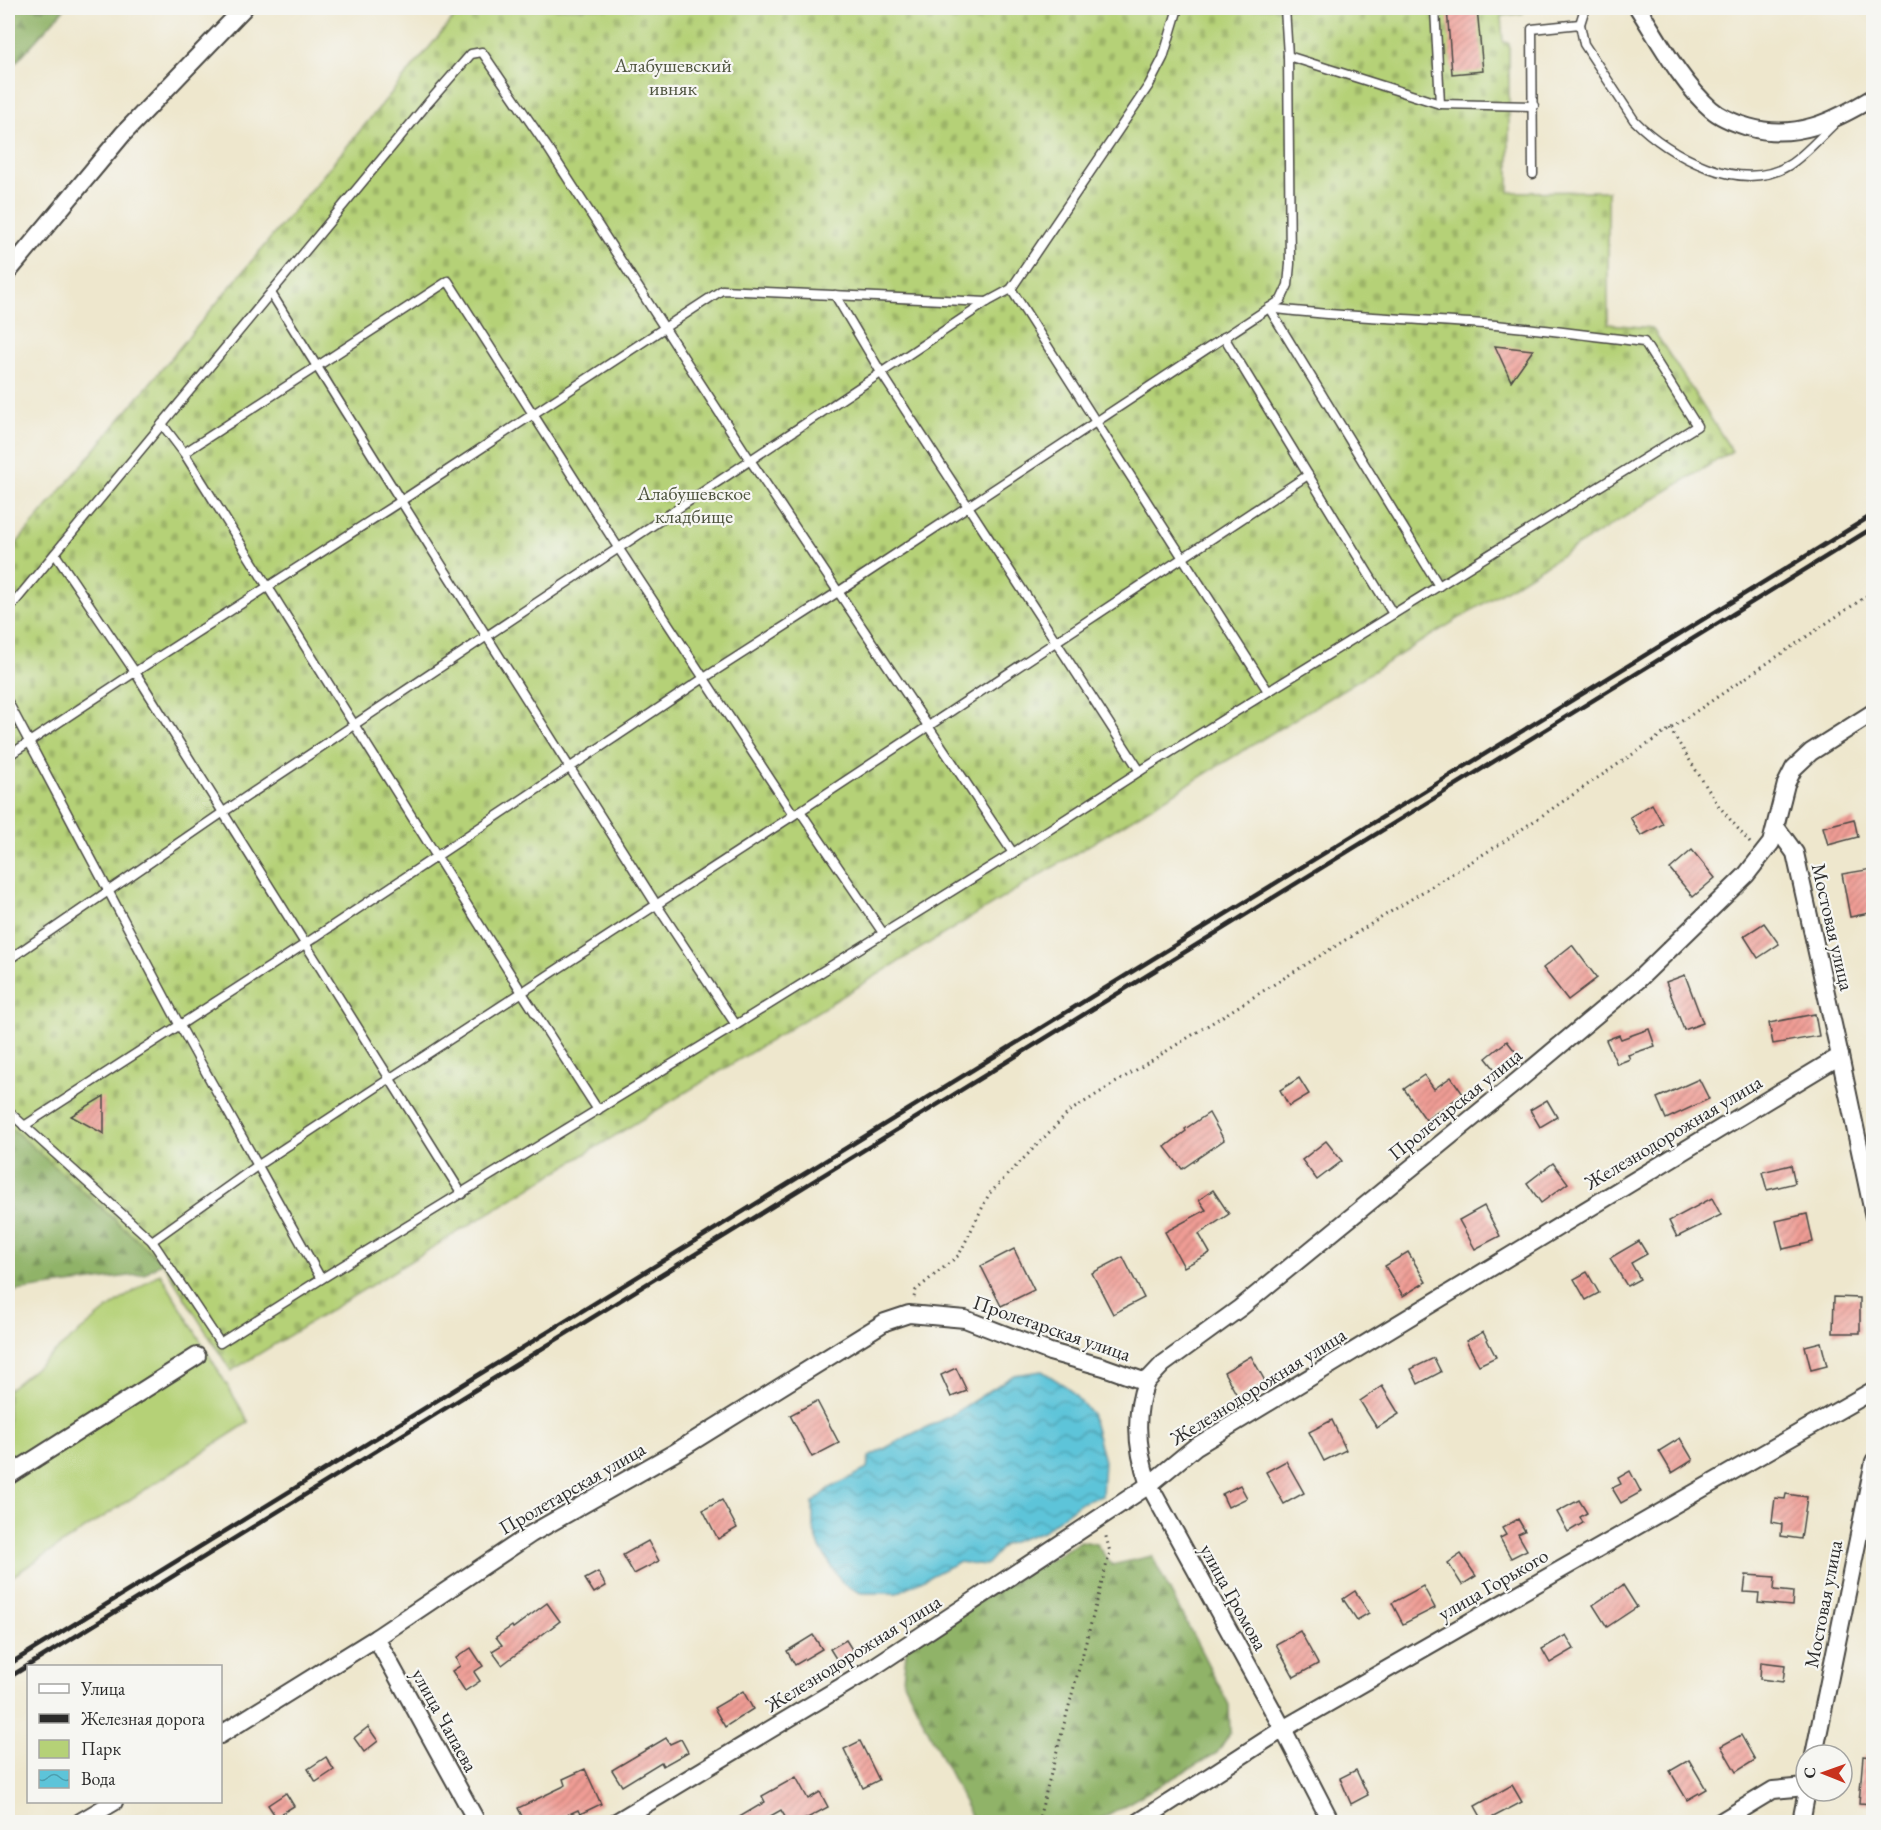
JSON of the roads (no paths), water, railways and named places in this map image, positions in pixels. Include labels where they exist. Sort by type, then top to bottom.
[{"type":"street","points":[[8,272],[123,134],[244,8]]},
{"type":"street","points":[[1638,8],[1664,50],[1693,89],[1711,109],[1733,123],[1760,131],[1801,130],[1843,115],[1874,97]]},
{"type":"street","name":"Пролетарская улица","points":[[222,1734],[376,1638],[531,1534],[674,1453],[885,1322],[909,1314],[965,1319],[1050,1352],[1146,1382],[1163,1364],[1240,1308],[1638,980],[1746,875],[1771,843],[1786,784],[1794,768],[1811,752],[1874,712]]},
{"type":"street","name":"Мостовая улица","points":[[1776,827],[1795,853],[1874,1217]]},
{"type":"street","name":"Железнодорожная улица","points":[[616,1822],[866,1672],[1149,1485],[1195,1447],[1840,1056]]},
{"type":"street","points":[[8,1476],[197,1356]]},
{"type":"street","name":"улица Громова","points":[[1146,1382],[1139,1401],[1138,1435],[1142,1465],[1149,1485],[1331,1822]]},
{"type":"street","name":"улица Горького","points":[[1139,1822],[1283,1730],[1874,1390]]},
{"type":"street","name":"Мостовая улица","points":[[1816,1743],[1874,1461]]},
{"type":"street","name":"улица Чапаева","points":[[376,1638],[477,1822]]},
{"type":"street","points":[[1720,1822],[1773,1790],[1794,1788]]},
{"type":"street","points":[[80,1822],[112,1803]]},
{"type":"street","points":[[1801,1822],[1805,1803]]},
{"type":"lane","points":[[8,960],[222,813],[987,302],[1011,289],[1149,86],[1163,58],[1178,8]]},
{"type":"lane","points":[[24,1126],[179,1024],[305,945],[704,678],[1281,300],[1288,285],[1290,264],[1288,56],[1285,8]]},
{"type":"lane","points":[[1435,8],[1440,104]]},
{"type":"lane","points":[[1585,8],[1580,24],[1584,44],[1634,120],[1662,143],[1695,164],[1745,174],[1766,173],[1789,165],[1843,115]]},
{"type":"lane","points":[[1533,174],[1533,29],[1580,24]]},
{"type":"lane","points":[[8,610],[471,54],[482,52],[550,151],[750,460],[1013,853]]},
{"type":"lane","points":[[1288,56],[1440,104],[1534,106]]},
{"type":"lane","points":[[184,453],[448,281],[704,678],[883,933]]},
{"type":"lane","points":[[1011,289],[1182,560],[1268,691]]},
{"type":"lane","points":[[8,756],[723,290],[987,302]]},
{"type":"lane","points":[[271,293],[656,904],[736,1025]]},
{"type":"lane","points":[[834,295],[882,374],[1140,771]]},
{"type":"lane","points":[[8,1111],[152,1242],[220,1343],[736,1025],[1268,691],[1697,426],[1644,342],[1471,323],[1308,314],[1269,308]]},
{"type":"lane","points":[[1269,308],[1439,586]]},
{"type":"lane","points":[[1224,337],[1393,614]]},
{"type":"lane","points":[[162,423],[184,453],[598,1110]]},
{"type":"lane","points":[[152,1242],[258,1166],[521,991],[797,813],[1308,475]]},
{"type":"lane","points":[[55,554],[135,672],[462,1194]]},
{"type":"lane","points":[[8,702],[179,1024],[321,1279]]},
{"type":"water","points":[[1042,1371],[1067,1387],[1091,1413],[1104,1461],[1102,1496],[1080,1503],[1043,1531],[1004,1545],[986,1565],[958,1562],[897,1593],[861,1593],[843,1584],[820,1548],[813,1528],[813,1503],[830,1488],[867,1469],[869,1457],[950,1416],[1014,1375]]},
{"type":"waterway","points":[[8,16],[13,8]]},
{"type":"railway","points":[[8,1665],[1874,514]]},
{"type":"railway","points":[[29,1665],[1874,527]]},
{"type":"railway","points":[[8,1678],[27,1666]]},
{"type":"park label","name":"Алабушевский ивняк","points":[[673,76]]},
{"type":"park label","name":"Алабушевское кладбище","points":[[694,504]]}]
